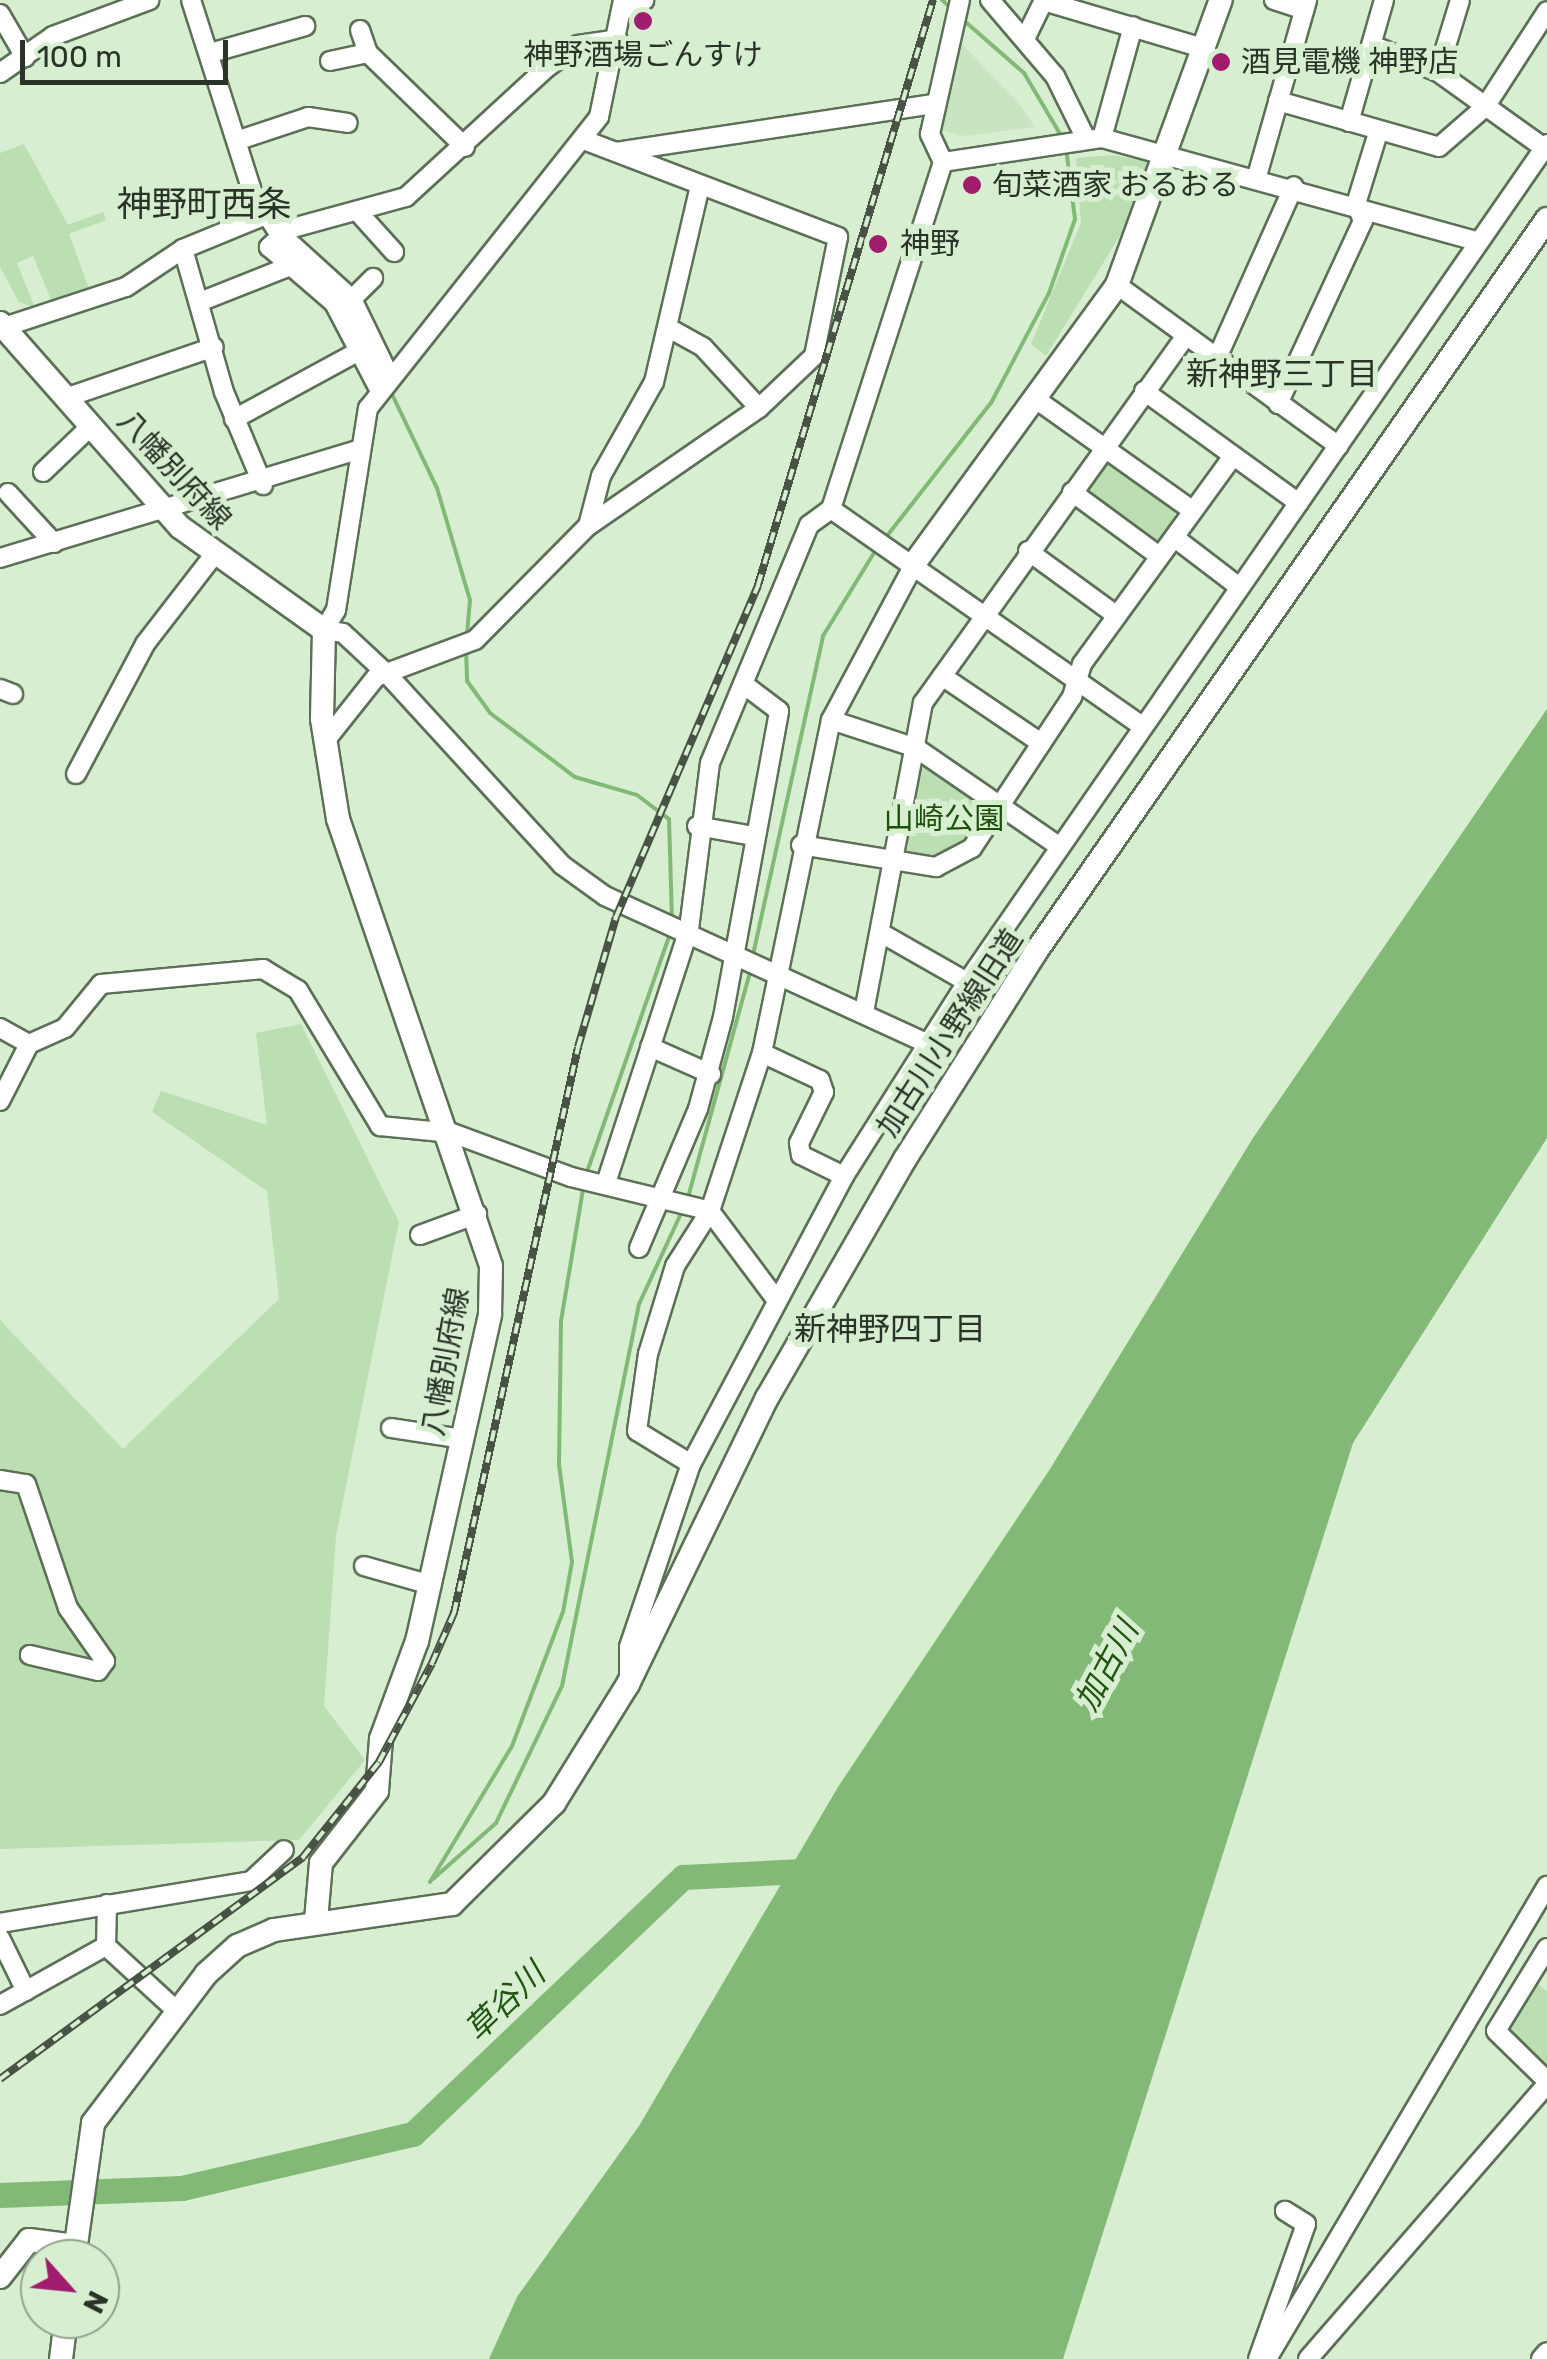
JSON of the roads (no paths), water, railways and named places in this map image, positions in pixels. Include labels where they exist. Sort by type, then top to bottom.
[{"type":"street","points":[[0,73],[53,36],[150,0]]},
{"type":"street","points":[[191,0],[214,52],[259,219],[352,299],[384,381]]},
{"type":"street","points":[[645,0],[622,6],[610,93],[584,140],[384,381],[357,450],[336,610],[324,630],[342,633],[388,675],[562,865],[660,919],[734,950],[928,1044]]},
{"type":"street","points":[[606,1184],[686,928],[696,826],[710,763],[746,686],[809,525],[831,509],[943,162],[930,141],[933,104],[960,0]]},
{"type":"street","points":[[990,0],[1025,39],[1093,137]]},
{"type":"street","points":[[1025,39],[1044,0],[1206,49]]},
{"type":"street","points":[[691,1464],[638,1431],[648,1354],[676,1266],[706,1210],[762,1052],[801,845],[831,720],[906,555],[1037,400],[1118,285],[1173,152],[1221,0]]},
{"type":"street","points":[[1257,176],[1306,5],[1274,0]]},
{"type":"street","points":[[1348,122],[1384,0]]},
{"type":"street","points":[[1438,72],[1460,0]]},
{"type":"street","points":[[1278,101],[1439,148],[1485,107],[1547,11]]},
{"type":"street","points":[[0,14],[25,57]]},
{"type":"street","points":[[214,52],[286,40],[305,26]]},
{"type":"street","points":[[1093,137],[1133,26]]},
{"type":"street","points":[[360,30],[368,53],[465,146]]},
{"type":"street","points":[[384,381],[359,351],[334,303],[288,268],[269,247],[280,234],[406,197],[556,61],[578,45],[618,39]]},
{"type":"street","points":[[628,1684],[629,1648],[691,1464],[844,1176],[967,982],[1339,446],[1475,241],[1546,146],[1438,72],[1372,45]]},
{"type":"street","points":[[330,61],[368,53]]},
{"type":"street","points":[[616,152],[933,104]]},
{"type":"street","points":[[238,140],[308,117],[348,122]]},
{"type":"street","points":[[1278,404],[1363,221],[1356,204],[1378,133]]},
{"type":"street","points":[[943,162],[1093,137],[1173,152],[1475,241]]},
{"type":"street","points":[[326,740],[376,678],[475,640],[588,526],[760,408],[814,356],[838,237],[584,140]]},
{"type":"street","points":[[588,526],[602,476],[648,398],[669,328],[700,186]]},
{"type":"street","points":[[1217,358],[1294,186]]},
{"type":"street","points":[[358,212],[394,252]]},
{"type":"street","points":[[5,336],[126,287],[183,250],[259,219]]},
{"type":"street","name":"加古川小野線旧道","points":[[316,1920],[452,1904],[554,1803],[628,1684],[767,1398],[940,1103],[1547,219]]},
{"type":"street","points":[[183,250],[202,301],[234,419],[263,485]]},
{"type":"street","points":[[202,301],[288,268]]},
{"type":"street","points":[[352,299],[373,278]]},
{"type":"street","points":[[1118,285],[1339,446]]},
{"type":"street","points":[[669,328],[703,348],[760,408]]},
{"type":"street","name":"八幡別府線","points":[[5,336],[68,398],[213,556],[324,630],[326,740],[338,819],[452,1134],[491,1266],[490,1316],[431,1585],[381,1739],[377,1790],[321,1863],[316,1920]]},
{"type":"street","points":[[864,1012],[924,703],[983,610],[1185,336]]},
{"type":"street","points":[[68,398],[214,347]]},
{"type":"street","points":[[234,419],[359,351]]},
{"type":"street","points":[[1144,390],[1298,503]]},
{"type":"street","points":[[1037,400],[1193,511]]},
{"type":"street","points":[[43,472],[92,425]]},
{"type":"street","points":[[0,558],[263,485],[357,450]]},
{"type":"street","points":[[801,845],[894,863],[953,861],[1000,805],[1040,743],[1074,678],[1233,456]]},
{"type":"street","points":[[1072,492],[1159,556]]},
{"type":"street","points":[[8,493],[54,543]]},
{"type":"street","points":[[831,509],[906,555],[1142,726]]},
{"type":"street","points":[[1175,538],[1238,587]]},
{"type":"street","points":[[1028,551],[1116,616]]},
{"type":"street","points":[[76,774],[145,644],[213,556]]},
{"type":"street","points":[[942,676],[1040,743]]},
{"type":"street","points":[[639,1248],[663,1198],[711,1074],[779,712],[746,686]]},
{"type":"street","points":[[831,720],[916,748],[1060,847]]},
{"type":"street","points":[[696,826],[754,836]]},
{"type":"street","points":[[881,933],[967,982]]},
{"type":"street","points":[[0,1101],[29,1044],[64,1028],[101,984],[263,970],[298,990],[380,1126],[452,1134],[571,1177],[706,1210],[776,1298]]},
{"type":"street","points":[[0,1028],[29,1044]]},
{"type":"street","points":[[650,1046],[711,1074]]},
{"type":"street","points":[[762,1052],[820,1080],[824,1092],[802,1155],[844,1176]]},
{"type":"street","points":[[420,1235],[478,1214]]},
{"type":"street","points":[[392,1428],[463,1439]]},
{"type":"street","points":[[0,1480],[26,1484],[68,1608],[105,1660],[98,1671],[30,1655]]},
{"type":"street","points":[[364,1566],[431,1585]]},
{"type":"street","points":[[0,1923],[250,1882],[284,1850]]},
{"type":"street","points":[[1267,2359],[1547,1886]]},
{"type":"street","points":[[107,1904],[106,1946],[177,2011]]},
{"type":"street","points":[[76,2239],[81,2172],[93,2123],[177,2011],[237,1946],[316,1920]]},
{"type":"street","points":[[0,1938],[26,1992]]},
{"type":"street","points":[[0,2004],[106,1946]]},
{"type":"street","points":[[1308,2359],[1547,2083],[1496,2031],[1547,1948]]},
{"type":"street","points":[[1258,2359],[1306,2224],[1285,2211]]},
{"type":"street","points":[[0,2277],[20,2251]]},
{"type":"street","points":[[1277,2359],[1278,2338]]},
{"type":"street","points":[[1542,2359],[1547,2352]]},
{"type":"water","name":"加古川","points":[[1547,709],[1547,1138],[1353,1443],[1063,2359],[489,2359],[517,2297],[639,2126],[838,1787],[1050,1469],[1253,1138]]},
{"type":"waterway","points":[[942,0],[951,8]]},
{"type":"waterway","points":[[961,18],[1024,73],[1063,139]]},
{"type":"waterway","points":[[883,541],[991,403],[1049,293],[1075,219],[1066,148]]},
{"type":"waterway","points":[[390,390],[437,488],[470,600],[467,634]]},
{"type":"waterway","points":[[753,955],[823,636],[877,548]]},
{"type":"waterway","points":[[466,649],[467,681],[490,713],[575,777],[637,795],[669,819],[672,919]]},
{"type":"waterway","points":[[586,1175],[670,934]]},
{"type":"waterway","points":[[687,1201],[751,969]]},
{"type":"waterway","points":[[430,1882],[512,1746],[563,1612],[572,1562],[559,1464],[561,1321],[584,1184]]},
{"type":"waterway","points":[[433,1879],[496,1823],[562,1686],[639,1304],[683,1209]]},
{"type":"waterway","name":"草谷川","points":[[0,2195],[182,2188],[413,2134],[683,1877],[821,1870]]},
{"type":"railway","points":[[0,2079],[303,1857],[379,1762],[432,1663],[454,1613],[578,1047],[616,917],[758,585],[933,0]]},
{"type":"place","name":"神野酒場ごんすけ","points":[[643,21]]},
{"type":"place","name":"酒見電機 神野店","points":[[1221,62]]},
{"type":"place","name":"旬菜酒家 おるおる","points":[[972,185]]},
{"type":"place","name":"神野","points":[[878,244]]},
{"type":"district","name":"神野町西条","points":[[204,204]]},
{"type":"district","name":"新神野三丁目","points":[[1282,374]]},
{"type":"district","name":"新神野四丁目","points":[[890,1329]]},
{"type":"park label","name":"山崎公園","points":[[944,819]]}]
